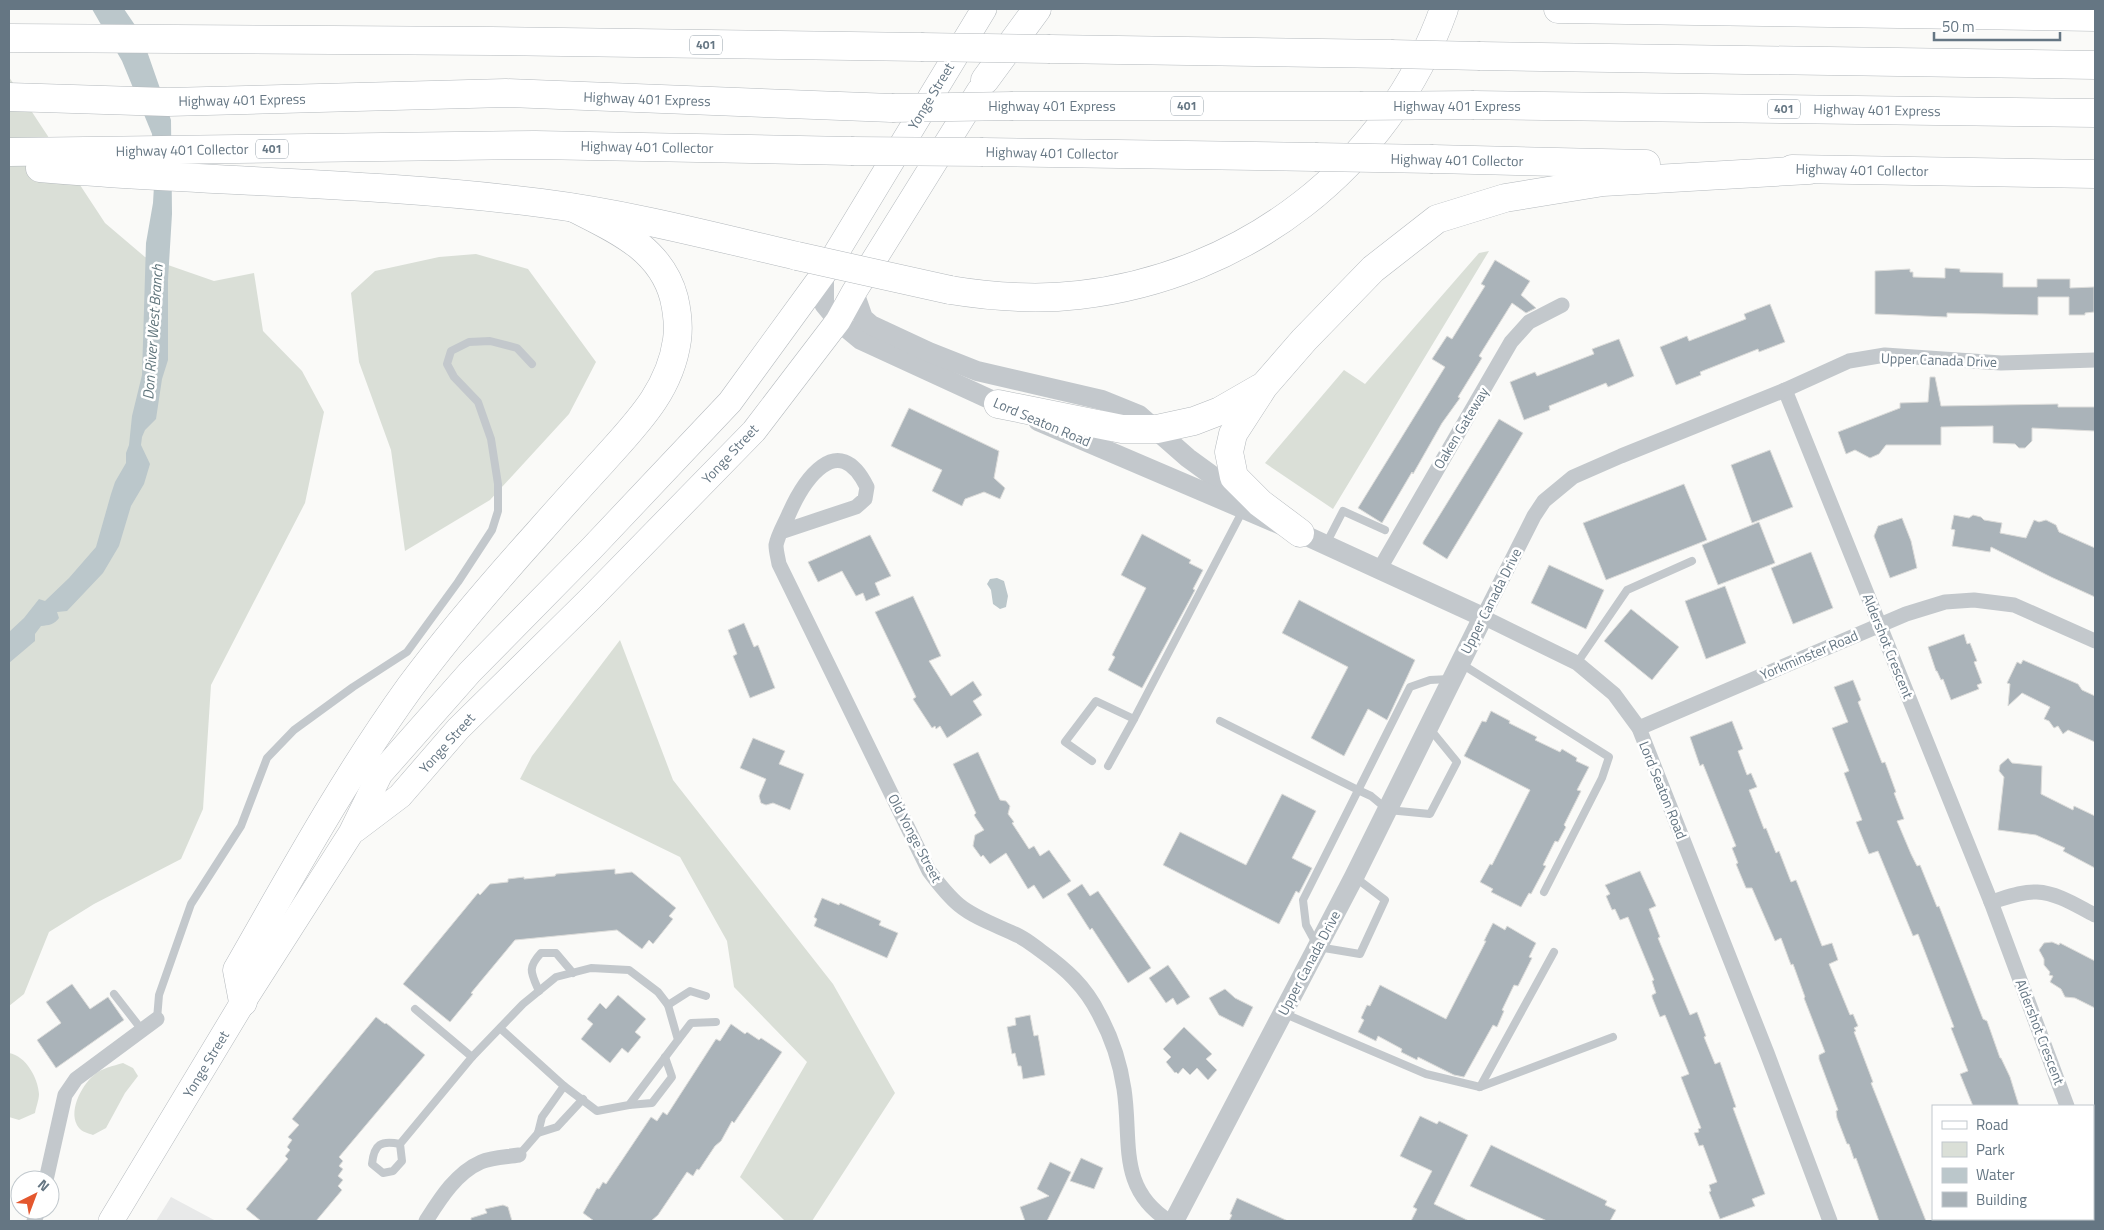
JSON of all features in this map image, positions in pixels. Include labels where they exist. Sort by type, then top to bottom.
[{"type":"highway","points":[[985,80],[1037,9]]},
{"type":"highway","points":[[9,165],[122,175],[497,198],[574,208],[660,224],[950,290],[981,295],[1032,298],[1101,292],[1144,283],[1208,261],[1249,240],[1304,202],[1349,164],[1395,107],[1409,86],[1433,38],[1444,9]]},
{"type":"highway","points":[[1558,9],[2095,17]]},
{"type":"highway","name":"401","points":[[9,38],[491,41],[2095,65]]},
{"type":"highway","name":"Highway 401 Express","points":[[9,97],[168,102],[506,93],[892,108],[1474,105],[2095,113]]},
{"type":"highway","name":"Highway 401 Collector","points":[[9,152],[534,145],[1561,161],[1809,170],[2095,174]]},
{"type":"highway","points":[[1300,533],[1244,488],[1234,477],[1228,452],[1233,434],[1264,386],[1373,269],[1437,219],[1505,198],[1603,182],[1809,170]]},
{"type":"highway","points":[[243,1002],[237,970],[320,824],[368,747],[412,685],[464,618],[644,415],[655,400],[668,376],[678,338],[678,321],[672,290],[666,276],[655,260],[636,242],[574,208]]},
{"type":"highway","points":[[998,404],[1122,428],[1157,429],[1202,418],[1264,386]]},
{"type":"main road","name":"Yonge Street","points":[[111,1221],[243,1002],[351,833],[380,774],[470,672],[592,548],[730,402],[824,273],[984,9]]},
{"type":"main road","name":"Yonge Street","points":[[351,833],[400,796],[458,729],[591,598],[754,431],[838,321],[1027,9]]},
{"type":"street","name":"Lord Seaton Road","points":[[824,273],[824,304],[838,321],[861,340],[998,404],[1300,533],[1483,618],[1577,663],[1614,694],[1639,728],[1767,1053],[1823,1219]]},
{"type":"street","name":"Lord Seaton Road","points":[[854,292],[863,318],[871,325],[929,352],[978,371],[1102,400],[1139,415],[1188,458],[1242,498],[1300,533]]},
{"type":"street","name":"Oaken Gateway","points":[[1379,570],[1511,342],[1529,322],[1562,305]]},
{"type":"street","name":"Upper Canada Drive","points":[[1174,1221],[1354,877],[1534,516],[1544,501],[1574,477],[1785,390],[1849,361],[1885,356],[2001,363],[2095,360]]},
{"type":"street","name":"Aldershot Crescent","points":[[1785,390],[1991,902],[2068,1105]]},
{"type":"street","name":"Old Yonge Street","points":[[781,532],[856,507],[865,499],[867,487],[853,465],[838,460],[824,463],[813,473],[792,506],[781,532],[776,545],[779,564],[929,871],[944,891],[959,905],[1022,938],[1057,962],[1074,977],[1089,995],[1115,1049],[1124,1087],[1127,1144],[1134,1181],[1145,1201],[1159,1215],[1169,1221]]},
{"type":"street","name":"Yorkminster Road","points":[[1639,728],[1906,614],[1945,602],[1974,600],[2014,605],[2095,641]]},
{"type":"street","points":[[1991,902],[2035,892],[2048,893],[2095,915]]},
{"type":"street","points":[[48,1170],[66,1090],[76,1079],[158,1019]]},
{"type":"street","points":[[426,1221],[442,1196],[462,1173],[482,1162],[519,1155]]},
{"type":"lane","points":[[158,1019],[159,995],[192,904],[241,826],[267,758],[294,730],[353,687],[407,652],[458,582],[492,530],[498,511],[498,484],[491,439],[478,402],[454,377],[447,364],[451,351],[469,342],[490,341],[516,348],[532,364]]},
{"type":"lane","points":[[1108,766],[1243,509]]},
{"type":"lane","points":[[1325,545],[1343,511],[1385,530]]},
{"type":"lane","points":[[1577,663],[1627,590],[1692,561]]},
{"type":"lane","points":[[1354,877],[1385,900],[1360,954],[1318,947],[1306,925],[1303,900],[1358,790],[1410,687],[1456,671],[1609,758],[1602,778],[1544,892]]},
{"type":"lane","points":[[1092,761],[1065,742],[1096,700],[1134,719]]},
{"type":"lane","points":[[1220,721],[1371,796],[1388,810],[1430,814],[1457,762],[1429,727]]},
{"type":"lane","points":[[1480,1087],[1554,952]]},
{"type":"lane","points":[[539,991],[531,974],[532,962],[542,953],[556,954],[573,973]]},
{"type":"lane","points":[[400,1144],[386,1141],[380,1144],[373,1153],[372,1164],[383,1173],[393,1171],[402,1161],[400,1144],[472,1057],[523,1004],[556,977],[591,968],[628,970],[658,992],[668,1006],[678,1040]]},
{"type":"lane","points":[[668,1006],[690,991],[706,996]]},
{"type":"lane","points":[[114,994],[142,1030]]},
{"type":"lane","points":[[415,1010],[472,1057]]},
{"type":"lane","points":[[1283,1013],[1426,1074],[1480,1087],[1613,1037]]},
{"type":"lane","points":[[629,1104],[691,1023],[716,1022]]},
{"type":"lane","points":[[501,1029],[564,1086],[597,1111],[629,1104],[652,1103],[672,1077],[665,1057]]},
{"type":"lane","points":[[538,1134],[542,1117],[564,1086]]},
{"type":"lane","points":[[519,1155],[538,1134],[557,1127],[583,1100]]},
{"type":"shaded area","points":[[171,1197],[216,1221],[156,1221]]},
{"type":"green space","points":[[9,77],[105,223],[145,257],[214,281],[254,273],[263,331],[302,371],[324,412],[305,503],[211,685],[203,809],[181,859],[94,904],[49,932],[24,994],[9,1006]]},
{"type":"green space","points":[[1489,251],[1333,509],[1265,463],[1344,370],[1365,384],[1479,253]]},
{"type":"green space","points":[[476,254],[528,269],[596,362],[569,414],[490,500],[405,551],[391,450],[359,362],[351,293],[375,271],[439,257]]},
{"type":"green space","points":[[620,640],[673,780],[833,984],[895,1093],[812,1221],[785,1221],[740,1177],[807,1062],[734,987],[727,941],[680,857],[520,779],[532,756]]},
{"type":"green space","points":[[9,1053],[21,1058],[26,1063],[34,1075],[38,1088],[39,1096],[35,1113],[19,1120],[9,1117]]},
{"type":"green space","points":[[123,1063],[133,1068],[138,1076],[125,1093],[106,1128],[93,1135],[82,1130],[79,1128],[74,1115],[77,1100],[84,1086],[100,1071]]},
{"type":"water","name":"Don River West Branch","points":[[92,9],[124,9],[141,34],[171,120],[172,214],[168,280],[168,360],[162,379],[156,419],[145,430],[142,437],[141,445],[150,464],[144,484],[131,506],[119,546],[103,573],[67,611],[57,612],[59,618],[55,622],[41,626],[35,634],[35,641],[9,663],[9,632],[24,618],[39,599],[45,601],[69,578],[96,547],[115,482],[126,463],[132,416],[142,375],[146,243],[153,203],[155,168],[152,134],[122,61]]},
{"type":"water","points":[[997,578],[1004,581],[1008,596],[1006,607],[1000,609],[993,604],[991,590],[987,584],[990,579]]},
{"type":"building","points":[[1495,260],[1530,281],[1521,295],[1536,308],[1526,313],[1512,303],[1479,356],[1482,358],[1458,397],[1460,398],[1442,423],[1382,523],[1358,508],[1445,367],[1432,359],[1447,336],[1452,339],[1485,286],[1481,284]]},
{"type":"building","points":[[1945,268],[1960,269],[1960,272],[2003,273],[2003,287],[2037,287],[2037,279],[2070,279],[2070,288],[2094,287],[2094,312],[2085,313],[2085,315],[2069,315],[2069,297],[2038,297],[2038,315],[1947,313],[1947,317],[1875,314],[1875,271],[1910,269],[1910,272],[1913,272],[1913,277],[1945,278]]},
{"type":"building","points":[[1770,304],[1785,342],[1759,352],[1758,349],[1700,372],[1701,375],[1676,385],[1660,347],[1687,336],[1689,341],[1746,319],[1744,314]]},
{"type":"building","points":[[1619,339],[1634,376],[1608,387],[1606,383],[1549,406],[1550,410],[1524,420],[1510,382],[1535,372],[1537,376],[1594,354],[1592,349]]},
{"type":"building","points":[[1930,377],[1935,377],[1941,406],[2058,404],[2058,407],[2095,407],[2095,431],[2032,428],[2032,441],[2025,448],[2019,448],[2015,444],[1993,443],[1993,426],[1941,427],[1941,445],[1886,445],[1879,454],[1870,458],[1855,450],[1846,454],[1838,432],[1900,408],[1900,403],[1928,402]]},
{"type":"building","points":[[909,408],[999,451],[994,478],[1005,488],[1000,499],[984,492],[965,499],[962,506],[932,491],[942,470],[891,446]]},
{"type":"building","points":[[1499,419],[1523,433],[1447,559],[1423,544],[1423,542]]},
{"type":"building","points":[[1770,450],[1793,507],[1752,523],[1731,465]]},
{"type":"building","points":[[1684,484],[1707,540],[1606,580],[1583,523]]},
{"type":"building","points":[[1954,515],[1969,518],[1973,515],[1984,520],[2002,523],[2000,533],[2026,538],[2034,520],[2039,522],[2046,520],[2056,525],[2059,532],[2095,548],[2095,597],[1991,547],[1990,552],[1952,546],[1955,530],[1951,529]]},
{"type":"building","points":[[1902,518],[1911,541],[1917,568],[1890,578],[1874,536],[1878,526]]},
{"type":"building","points":[[1759,522],[1775,563],[1718,585],[1702,545]]},
{"type":"building","points":[[1142,534],[1191,560],[1189,563],[1203,570],[1193,589],[1195,590],[1142,688],[1108,670],[1115,657],[1112,655],[1146,588],[1121,575]]},
{"type":"building","points":[[870,535],[891,576],[875,583],[880,595],[866,601],[863,593],[856,596],[842,571],[818,582],[808,562]]},
{"type":"building","points":[[1811,552],[1833,608],[1793,624],[1771,568]]},
{"type":"building","points":[[1549,565],[1604,590],[1586,629],[1531,603]]},
{"type":"building","points":[[1725,586],[1746,643],[1706,659],[1685,601]]},
{"type":"building","points":[[913,596],[941,656],[929,661],[951,696],[973,681],[982,695],[973,701],[982,715],[947,738],[940,726],[936,729],[935,726],[932,728],[913,699],[916,697],[875,612]]},
{"type":"building","points":[[1299,600],[1415,660],[1387,720],[1368,709],[1344,756],[1311,738],[1348,667],[1282,633]]},
{"type":"building","points":[[1631,609],[1679,647],[1652,680],[1604,641]]},
{"type":"building","points":[[744,623],[754,647],[758,645],[775,688],[750,698],[733,656],[737,654],[728,630]]},
{"type":"building","points":[[1964,634],[1967,644],[1970,643],[1977,661],[1974,662],[1982,683],[1977,685],[1979,689],[1951,700],[1943,679],[1941,680],[1936,671],[1928,647]]},
{"type":"building","points":[[2023,660],[2078,684],[2082,690],[2095,696],[2095,742],[2068,730],[2063,734],[2058,726],[2054,728],[2049,721],[2044,719],[2050,707],[2022,693],[2008,706],[2010,684],[2007,683],[2017,662],[2021,664]]},
{"type":"building","points":[[1853,680],[1861,700],[1858,702],[1882,763],[1885,762],[1896,792],[1894,793],[1904,819],[1897,821],[1917,866],[1920,865],[1937,907],[1939,906],[1983,1019],[1987,1021],[2000,1058],[2010,1077],[2019,1105],[1973,1105],[1960,1074],[1968,1071],[1951,1028],[1954,1027],[1918,934],[1913,936],[1878,851],[1869,854],[1856,822],[1862,820],[1844,773],[1849,771],[1832,728],[1848,722],[1834,687]]},
{"type":"building","points":[[1491,711],[1510,721],[1509,723],[1537,737],[1535,740],[1560,752],[1562,749],[1577,758],[1576,761],[1589,767],[1577,790],[1581,791],[1564,825],[1566,827],[1558,842],[1555,841],[1543,865],[1546,866],[1531,894],[1529,893],[1521,907],[1491,892],[1493,889],[1480,882],[1490,864],[1492,865],[1530,790],[1464,756],[1482,721],[1486,722]]},
{"type":"building","points":[[1732,721],[1743,749],[1738,751],[1747,775],[1751,773],[1757,787],[1749,790],[1764,829],[1766,828],[1776,853],[1779,851],[1791,882],[1796,880],[1822,946],[1832,943],[1838,960],[1829,964],[1850,1015],[1853,1014],[1858,1026],[1854,1028],[1856,1031],[1854,1032],[1873,1082],[1871,1083],[1926,1221],[1879,1221],[1856,1158],[1854,1159],[1837,1118],[1836,1111],[1838,1110],[1819,1059],[1819,1055],[1825,1052],[1793,964],[1791,965],[1781,938],[1775,941],[1752,888],[1746,888],[1736,864],[1738,863],[1732,848],[1736,846],[1703,764],[1700,766],[1690,737]]},
{"type":"building","points":[[753,738],[785,751],[779,764],[804,774],[790,810],[773,803],[766,805],[761,803],[759,796],[766,779],[740,768]]},
{"type":"building","points":[[978,752],[1000,800],[1006,801],[1010,806],[1008,814],[1029,849],[1034,846],[1040,856],[1049,850],[1071,881],[1043,899],[1034,885],[1028,889],[1006,853],[990,864],[983,855],[981,857],[973,846],[975,835],[984,830],[974,815],[976,813],[953,764]]},
{"type":"building","points":[[2008,758],[2012,763],[2042,766],[2041,794],[2073,810],[2074,806],[2095,816],[2095,868],[2063,851],[2065,848],[2036,835],[1998,830],[2004,777],[1999,771],[2000,765]]},
{"type":"building","points":[[1282,794],[1316,811],[1292,858],[1312,868],[1299,893],[1296,891],[1279,924],[1163,865],[1180,832],[1246,865]]},
{"type":"building","points":[[615,869],[615,874],[632,872],[676,908],[669,916],[673,919],[653,944],[649,940],[642,949],[617,930],[515,940],[471,993],[473,994],[450,1022],[403,984],[478,893],[480,895],[490,884],[508,882],[508,879],[524,877],[524,879]]},
{"type":"building","points":[[1640,871],[1656,906],[1649,909],[1660,937],[1658,938],[1690,1015],[1697,1012],[1706,1036],[1704,1037],[1715,1064],[1720,1062],[1736,1107],[1733,1108],[1765,1194],[1752,1199],[1755,1206],[1720,1219],[1709,1192],[1711,1191],[1709,1185],[1717,1182],[1703,1145],[1699,1146],[1694,1133],[1699,1132],[1698,1129],[1701,1128],[1681,1077],[1689,1074],[1665,1015],[1660,1017],[1652,997],[1656,993],[1652,981],[1654,980],[1628,917],[1620,920],[1615,909],[1612,910],[1606,896],[1610,894],[1605,885]]},
{"type":"building","points":[[1082,884],[1090,896],[1098,891],[1151,968],[1128,983],[1067,894]]},
{"type":"building","points":[[822,898],[839,905],[840,903],[881,921],[879,925],[898,933],[887,958],[814,926],[817,919],[814,917]]},
{"type":"building","points":[[1493,923],[1505,930],[1507,926],[1536,943],[1529,957],[1532,958],[1518,986],[1514,985],[1502,1010],[1504,1011],[1497,1027],[1493,1025],[1464,1077],[1454,1075],[1418,1057],[1417,1060],[1401,1052],[1402,1049],[1378,1036],[1376,1041],[1358,1032],[1364,1020],[1361,1018],[1367,1005],[1370,1006],[1380,985],[1446,1019],[1486,941],[1484,941]]},
{"type":"building","points":[[2052,942],[2059,945],[2060,943],[2095,961],[2095,1008],[2075,998],[2065,997],[2061,989],[2050,982],[2053,976],[2049,975],[2050,972],[2044,965],[2044,959],[2039,950],[2044,943]]},
{"type":"building","points":[[1168,965],[1190,997],[1177,1005],[1173,998],[1166,1003],[1149,978]]},
{"type":"building","points":[[72,984],[90,1009],[108,997],[124,1020],[56,1068],[37,1040],[61,1023],[46,1002]]},
{"type":"building","points":[[1225,989],[1235,998],[1253,1007],[1243,1027],[1219,1015],[1209,998]]},
{"type":"building","points":[[618,995],[646,1019],[635,1032],[641,1037],[628,1053],[622,1048],[610,1063],[581,1039],[593,1024],[587,1019],[600,1003],[606,1009]]},
{"type":"building","points":[[1030,1015],[1034,1036],[1038,1035],[1045,1075],[1023,1079],[1021,1066],[1018,1066],[1015,1053],[1012,1054],[1007,1027],[1016,1025],[1015,1018]]},
{"type":"building","points":[[376,1017],[425,1055],[339,1157],[343,1161],[339,1166],[343,1169],[338,1176],[343,1180],[338,1186],[342,1190],[316,1221],[261,1221],[246,1209],[288,1159],[285,1156],[290,1150],[287,1147],[292,1140],[288,1137],[299,1125],[292,1119]]},
{"type":"building","points":[[731,1024],[745,1034],[747,1032],[759,1040],[761,1038],[782,1052],[734,1123],[732,1121],[721,1141],[715,1146],[699,1170],[697,1169],[693,1176],[687,1172],[658,1215],[651,1221],[594,1221],[583,1213],[597,1188],[599,1189],[603,1182],[606,1184],[651,1117],[657,1121],[663,1112],[667,1115],[716,1039],[720,1041]]},
{"type":"building","points":[[1184,1027],[1212,1054],[1206,1059],[1217,1070],[1208,1080],[1197,1068],[1190,1075],[1183,1068],[1178,1074],[1166,1062],[1171,1057],[1163,1049]]},
{"type":"building","points":[[1420,1116],[1437,1124],[1439,1121],[1468,1135],[1434,1204],[1469,1221],[1411,1221],[1417,1209],[1413,1207],[1432,1171],[1400,1156]]},
{"type":"building","points":[[1491,1145],[1607,1201],[1605,1205],[1616,1210],[1610,1221],[1547,1221],[1470,1186]]},
{"type":"building","points":[[1081,1158],[1103,1168],[1094,1189],[1070,1181]]},
{"type":"building","points":[[1050,1162],[1071,1172],[1047,1221],[1025,1221],[1020,1207],[1049,1196],[1037,1189]]},
{"type":"building","points":[[1237,1198],[1288,1221],[1229,1221]]},
{"type":"building","points":[[503,1205],[508,1207],[512,1221],[471,1221],[471,1218],[487,1213],[485,1209]]}]
